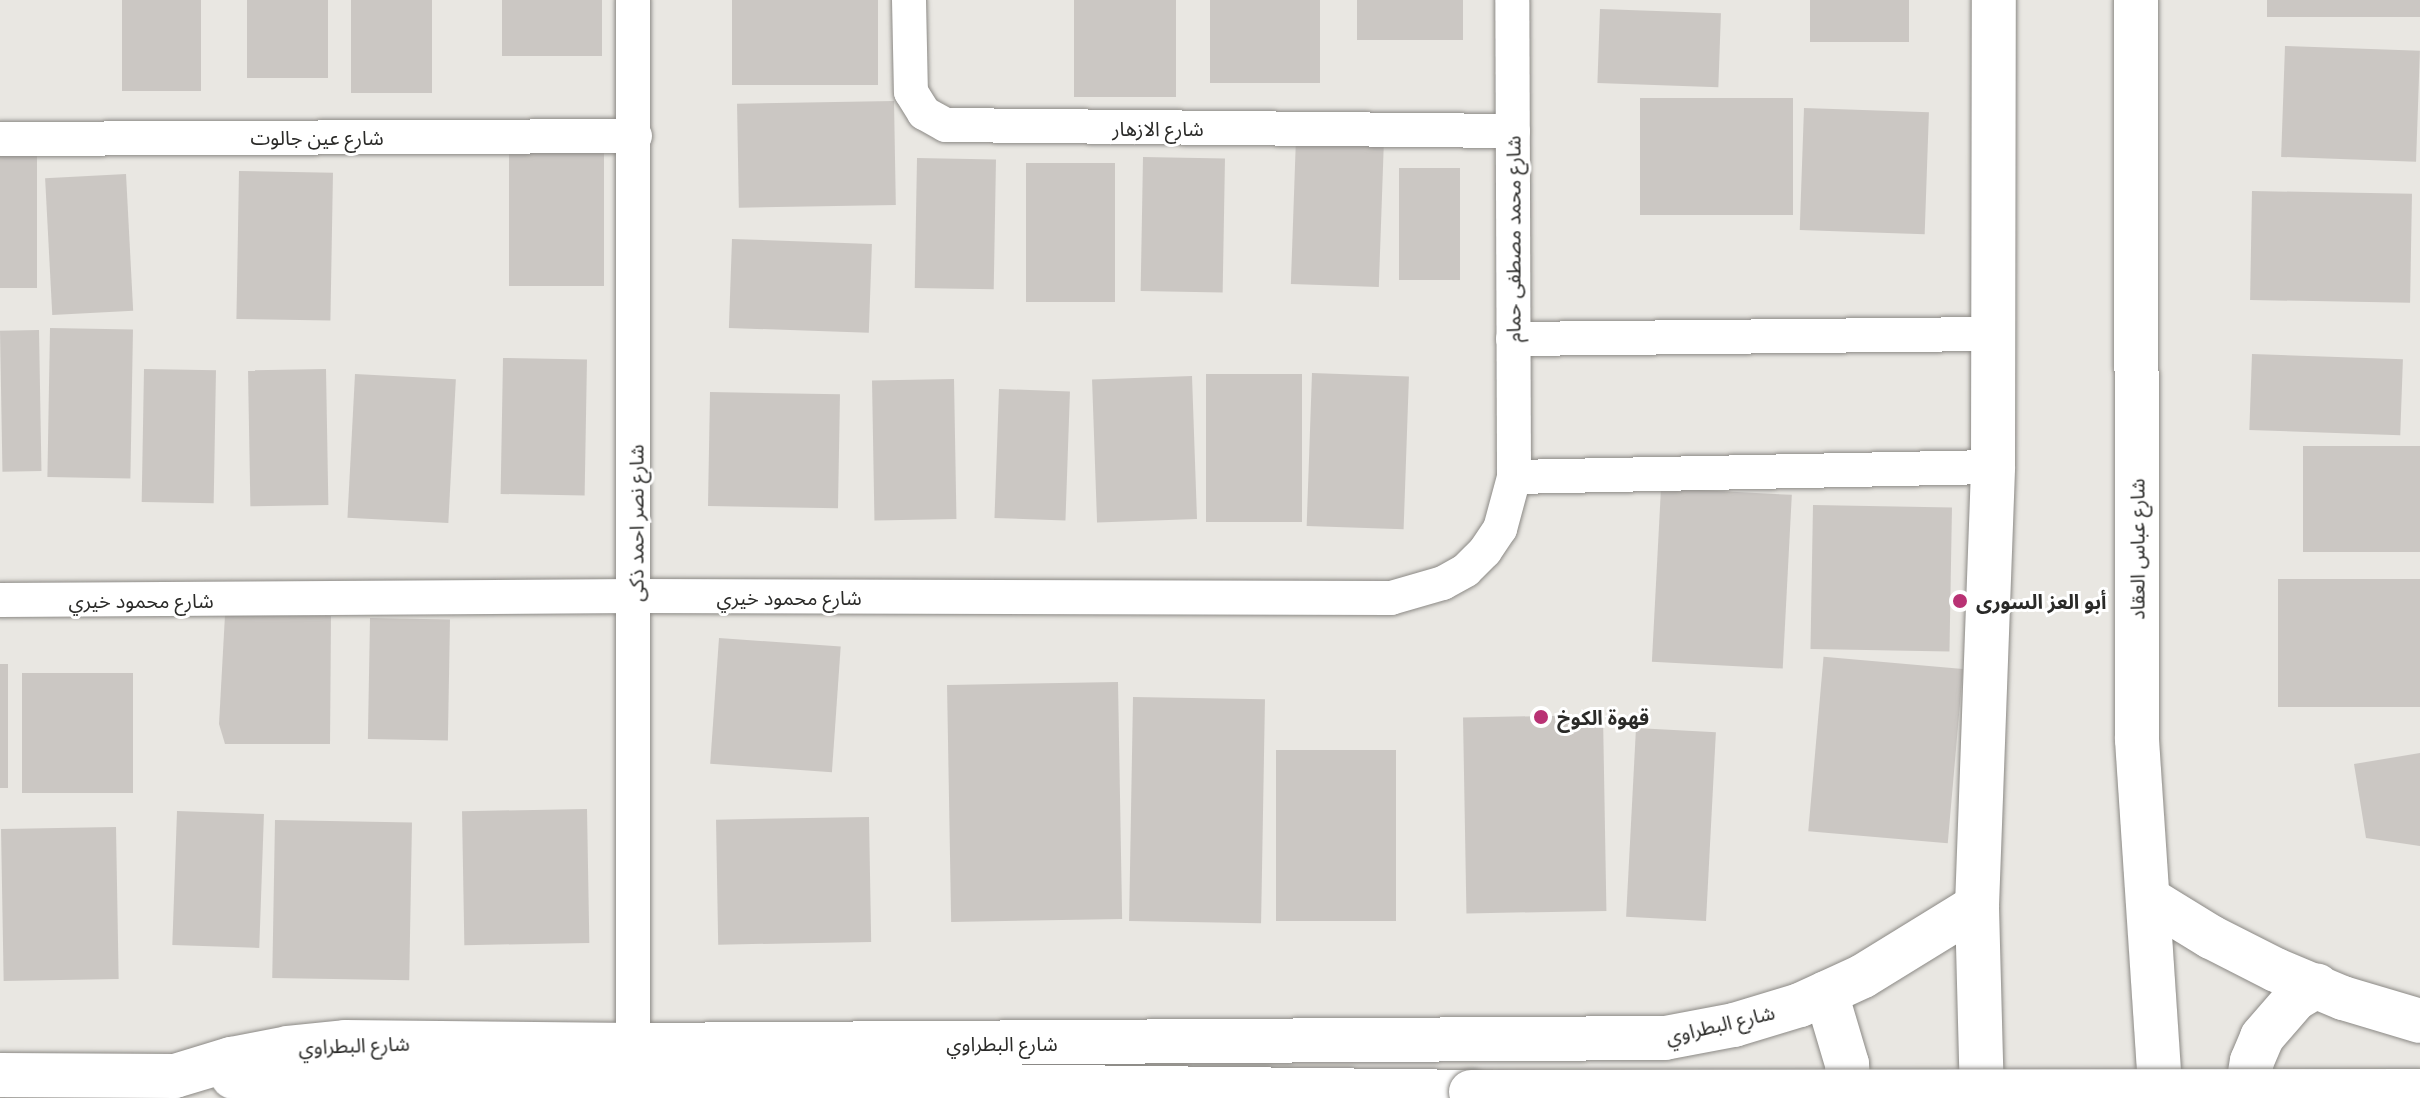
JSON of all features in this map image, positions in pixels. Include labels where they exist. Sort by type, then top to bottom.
[{"type":"street","name":"شارع نصر احمد ذكى","points":[[633,0],[636,596],[633,1045]]},
{"type":"street","name":"شارع الازهار","points":[[909,0],[911,92],[924,113],[946,125],[1513,131]]},
{"type":"street","name":"شارع محمد مصطفى حمام","points":[[1512,0],[1514,477]]},
{"type":"street","points":[[1982,1098],[1977,906],[1993,467],[1994,0]]},
{"type":"street","name":"شارع عباس العقاد","points":[[2136,0],[2137,740],[2161,1098]]},
{"type":"street","name":"شارع عين جالوت","points":[[0,139],[635,136]]},
{"type":"street","points":[[1513,339],[1995,334]]},
{"type":"street","points":[[1514,477],[1993,467]]},
{"type":"street","name":"شارع محمود خيري","points":[[0,600],[636,596],[1391,598],[1443,583],[1466,570],[1500,529],[1514,477]]},
{"type":"street","points":[[2149,899],[2211,937],[2317,986],[2420,1021]]},
{"type":"street","name":"شارع البطراوي","points":[[0,1075],[175,1076],[245,1056],[345,1042],[633,1045],[1665,1038],[1734,1025],[1826,993],[1863,976],[1977,906]]},
{"type":"street","points":[[2246,1098],[2252,1061],[2262,1037],[2295,999],[2317,986]]},
{"type":"street","points":[[1826,993],[1847,1064],[1849,1098]]},
{"type":"street","points":[[175,1076],[1471,1092],[2420,1091]]},
{"type":"building","points":[[122,0],[201,0],[201,91],[122,91]]},
{"type":"building","points":[[247,0],[328,0],[328,78],[247,78]]},
{"type":"building","points":[[351,0],[432,0],[432,93],[351,93]]},
{"type":"building","points":[[502,0],[602,0],[602,56],[502,56]]},
{"type":"building","points":[[732,0],[878,0],[878,85],[732,85]]},
{"type":"building","points":[[1074,0],[1176,0],[1176,97],[1074,97]]},
{"type":"building","points":[[1210,0],[1320,0],[1320,83],[1210,83]]},
{"type":"building","points":[[1357,0],[1463,0],[1463,40],[1357,40]]},
{"type":"building","points":[[1810,0],[1909,0],[1909,42],[1810,42]]},
{"type":"building","points":[[2267,0],[2420,0],[2420,17],[2267,17]]},
{"type":"building","points":[[1600,9],[1721,13],[1718,87],[1597,83]]},
{"type":"building","points":[[2285,46],[2420,51],[2416,162],[2281,157]]},
{"type":"building","points":[[1640,98],[1793,98],[1793,215],[1640,215]]},
{"type":"building","points":[[894,101],[896,205],[739,208],[737,104]]},
{"type":"building","points":[[1804,108],[1929,112],[1925,234],[1800,230]]},
{"type":"building","points":[[1296,137],[1384,140],[1379,287],[1291,284]]},
{"type":"building","points":[[509,151],[604,151],[604,286],[509,286]]},
{"type":"building","points":[[0,153],[37,153],[37,288],[0,288]]},
{"type":"building","points":[[1143,157],[1225,158],[1223,292],[1141,291]]},
{"type":"building","points":[[917,158],[996,159],[994,289],[915,288]]},
{"type":"building","points":[[1026,163],[1115,163],[1115,302],[1026,302]]},
{"type":"building","points":[[1399,168],[1460,168],[1460,280],[1399,280]]},
{"type":"building","points":[[239,171],[333,173],[330,321],[236,319]]},
{"type":"building","points":[[126,174],[133,311],[52,315],[45,178]]},
{"type":"building","points":[[2252,191],[2412,194],[2410,303],[2250,300]]},
{"type":"building","points":[[732,239],[872,244],[869,333],[729,328]]},
{"type":"building","points":[[50,328],[133,329],[130,478],[47,477]]},
{"type":"building","points":[[39,330],[41,471],[2,472],[0,331]]},
{"type":"building","points":[[2252,354],[2403,359],[2400,435],[2249,430]]},
{"type":"building","points":[[503,358],[587,359],[585,495],[501,494]]},
{"type":"building","points":[[144,369],[216,370],[214,503],[142,502]]},
{"type":"building","points":[[326,369],[328,505],[250,506],[248,370]]},
{"type":"building","points":[[1312,373],[1409,376],[1404,529],[1307,526]]},
{"type":"building","points":[[355,374],[456,379],[448,523],[347,518]]},
{"type":"building","points":[[1206,374],[1302,374],[1302,522],[1206,522]]},
{"type":"building","points":[[1192,376],[1197,519],[1097,522],[1092,379]]},
{"type":"building","points":[[954,379],[956,519],[874,520],[872,380]]},
{"type":"building","points":[[999,389],[1070,391],[1065,520],[994,518]]},
{"type":"building","points":[[710,392],[840,394],[838,508],[708,506]]},
{"type":"building","points":[[2303,446],[2420,446],[2420,552],[2303,552]]},
{"type":"building","points":[[1661,488],[1792,495],[1783,669],[1652,662]]},
{"type":"building","points":[[1813,505],[1952,507],[1949,651],[1810,649]]},
{"type":"building","points":[[2278,579],[2420,579],[2420,707],[2278,707]]},
{"type":"building","points":[[225,615],[331,616],[330,744],[225,744],[219,724]]},
{"type":"building","points":[[370,618],[450,619],[448,740],[368,739]]},
{"type":"building","points":[[719,638],[841,647],[832,772],[710,764]]},
{"type":"building","points":[[1824,657],[1963,669],[1948,843],[1808,831]]},
{"type":"building","points":[[0,664],[8,664],[8,788],[0,788]]},
{"type":"building","points":[[22,673],[133,673],[133,793],[22,793]]},
{"type":"building","points":[[1118,682],[1122,919],[951,922],[947,685]]},
{"type":"building","points":[[1133,697],[1265,699],[1261,923],[1129,921]]},
{"type":"building","points":[[1603,715],[1606,911],[1466,913],[1463,717]]},
{"type":"building","points":[[1636,728],[1716,732],[1706,921],[1626,917]]},
{"type":"building","points":[[1276,750],[1396,750],[1396,921],[1276,921]]},
{"type":"building","points":[[2420,753],[2420,846],[2366,838],[2354,764]]},
{"type":"building","points":[[587,809],[589,943],[464,945],[462,811]]},
{"type":"building","points":[[177,811],[264,814],[259,948],[172,945]]},
{"type":"building","points":[[869,817],[871,942],[718,945],[716,820]]},
{"type":"building","points":[[275,820],[412,822],[409,980],[272,978]]},
{"type":"building","points":[[116,827],[119,979],[4,981],[1,829]]},
{"type":"place","name":"أبو العز السورى","points":[[1960,601]]},
{"type":"place","name":"قهوة الكوخ","points":[[1541,717]]}]
